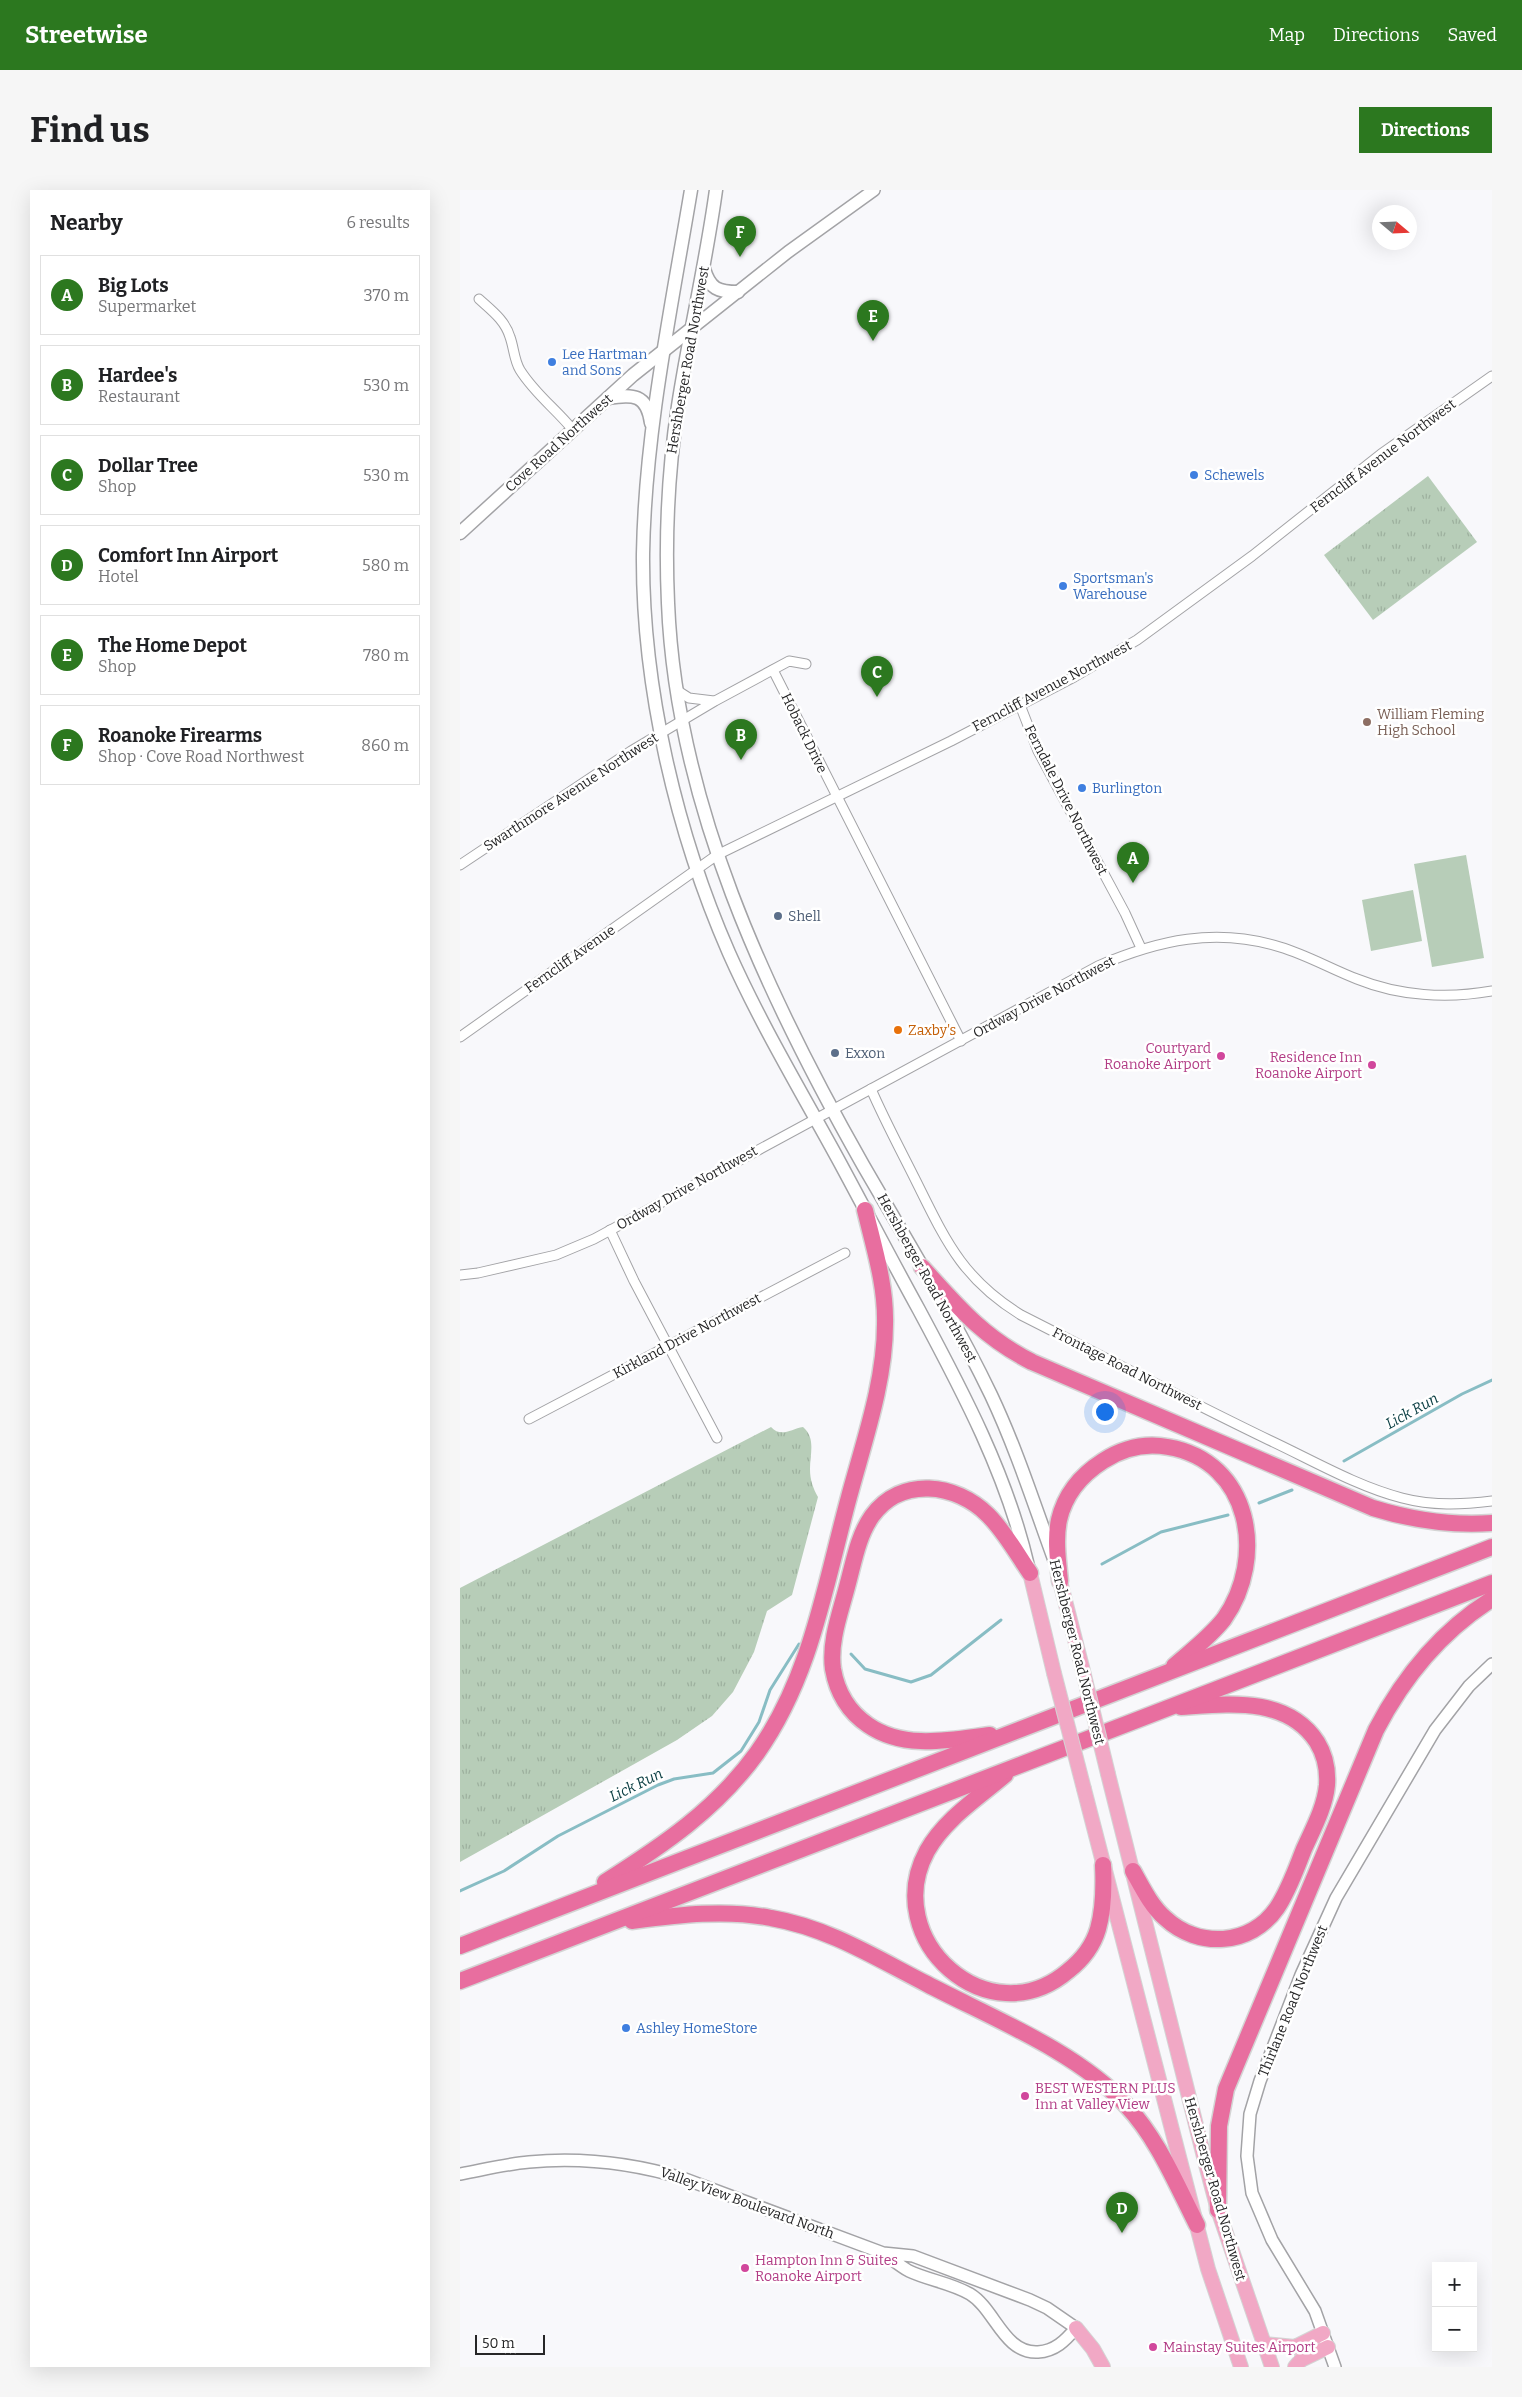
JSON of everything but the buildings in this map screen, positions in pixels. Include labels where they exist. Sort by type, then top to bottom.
[{"type":"highway","points":[[576,1901],[673,1838],[717,1800],[756,1754],[797,1682],[814,1634],[826,1589],[884,1352],[883,1289],[865,1210]]},
{"type":"highway","points":[[922,1267],[981,1330],[1011,1351],[1032,1362],[1373,1508],[1425,1521],[1449,1524],[1492,1523]]},
{"type":"highway","points":[[1060,1581],[1058,1522],[1074,1486],[1094,1466],[1124,1450],[1148,1446],[1178,1448],[1191,1453],[1210,1465],[1230,1486],[1243,1514],[1247,1542],[1244,1576],[1233,1604],[1223,1620],[1208,1637],[1164,1674]]},
{"type":"highway","points":[[1009,1733],[919,1742],[903,1740],[874,1729],[857,1717],[841,1696],[834,1670],[833,1646],[861,1536],[873,1515],[881,1506],[902,1492],[917,1488],[935,1488],[960,1495],[975,1504],[998,1525],[1030,1573]]},
{"type":"highway","points":[[460,1946],[1492,1547]]},
{"type":"highway","points":[[460,1981],[1492,1583]]},
{"type":"highway","points":[[1218,2210],[1219,2126],[1231,2075],[1376,1730],[1393,1699],[1418,1664],[1452,1628],[1492,1599]]},
{"type":"highway","points":[[1133,1871],[1163,1917],[1184,1932],[1202,1938],[1222,1940],[1247,1933],[1269,1917],[1283,1897],[1320,1812],[1327,1786],[1326,1763],[1319,1745],[1305,1727],[1284,1714],[1248,1704],[1166,1708]]},
{"type":"highway","points":[[1016,1766],[950,1821],[938,1834],[922,1862],[916,1891],[918,1920],[928,1944],[945,1966],[956,1976],[977,1986],[1007,1993],[1036,1989],[1062,1977],[1084,1956],[1098,1930],[1103,1895],[1103,1865]]},
{"type":"highway","points":[[606,1925],[693,1914],[732,1913],[796,1923],[848,1942],[1066,2058],[1109,2089],[1126,2104],[1153,2140],[1197,2225]]},
{"type":"main road","name":"Hershberger Road Northwest","points":[[691,190],[652,430],[647,478],[643,556],[649,658],[662,732],[684,824],[709,903],[738,973],[978,1424],[1007,1495],[1030,1573],[1103,1865],[1214,2290],[1240,2367]]},
{"type":"main road","name":"Hershberger Road Northwest","points":[[716,190],[704,269],[678,409],[667,507],[668,607],[682,720],[697,784],[725,880],[762,970],[834,1109],[990,1394],[1018,1455],[1060,1581],[1218,2210],[1272,2367]]},
{"type":"main road","points":[[704,269],[710,284],[716,290],[738,292]]},
{"type":"main road","name":"Cove Road Northwest","points":[[460,533],[608,398],[692,329]]},
{"type":"main road","points":[[608,398],[626,395],[643,402],[650,414],[652,430]]},
{"type":"main road","points":[[1076,2328],[1093,2349],[1103,2367]]},
{"type":"main road","points":[[1263,2344],[1295,2347],[1323,2333]]},
{"type":"main road","points":[[1295,2367],[1301,2360],[1328,2347]]},
{"type":"street","name":"Cove Road Northwest","points":[[692,329],[788,252],[874,190]]},
{"type":"street","points":[[479,299],[500,319],[506,328],[519,369],[535,391],[560,413],[573,430]]},
{"type":"street","name":"Ferncliff Avenue Northwest","points":[[680,881],[717,855],[1020,705],[1110,657],[1162,623],[1252,556],[1382,454],[1492,376]]},
{"type":"street","name":"Swarthmore Avenue Northwest","points":[[460,865],[682,720],[789,661],[806,664]]},
{"type":"street","name":"Hoback Drive","points":[[773,670],[961,1041]]},
{"type":"street","points":[[678,691],[689,698],[715,701]]},
{"type":"street","name":"Ferndale Drive Northwest","points":[[1020,705],[1038,751],[1142,948]]},
{"type":"street","name":"Ferncliff Avenue","points":[[460,1037],[680,881]]},
{"type":"street","name":"Ordway Drive Northwest","points":[[460,1275],[478,1273],[556,1255],[576,1248],[1098,966],[1142,948],[1182,939],[1247,940],[1299,953],[1357,979],[1402,991],[1435,995],[1492,991]]},
{"type":"street","name":"Frontage Road Northwest","points":[[870,1089],[947,1242],[971,1276],[1003,1304],[1207,1410],[1372,1488],[1403,1498],[1451,1506],[1492,1501]]},
{"type":"street","points":[[610,1230],[717,1438]]},
{"type":"street","name":"Kirkland Drive Northwest","points":[[529,1419],[845,1253]]},
{"type":"street","name":"Thirlane Road Northwest","points":[[1335,2367],[1306,2293],[1272,2240],[1252,2193],[1247,2156],[1250,2114],[1260,2081],[1301,1975],[1336,1898],[1435,1730],[1469,1686],[1492,1664]]},
{"type":"street","name":"Valley View Boulevard North","points":[[460,2174],[526,2162],[589,2160],[625,2164],[685,2179],[883,2253],[908,2270],[976,2298],[1009,2340],[1026,2350],[1035,2352],[1054,2348],[1062,2343],[1076,2328],[1047,2308],[1030,2300],[912,2256],[883,2253]]},
{"type":"green space","points":[[1428,476],[1477,542],[1373,620],[1324,555]]},
{"type":"green space","points":[[1466,855],[1484,958],[1432,967],[1414,864]]},
{"type":"green space","points":[[1413,890],[1422,941],[1371,951],[1362,900]]},
{"type":"green space","points":[[771,1427],[779,1432],[803,1427],[807,1431],[811,1441],[811,1477],[818,1497],[792,1595],[767,1611],[754,1652],[733,1692],[712,1716],[677,1740],[460,1862],[460,1588]]},
{"type":"waterway","name":"Lick Run","points":[[1344,1461],[1462,1394],[1492,1380]]},
{"type":"waterway","name":"Lick Run","points":[[1259,1503],[1292,1490]]},
{"type":"waterway","name":"Lick Run","points":[[1102,1564],[1161,1532],[1228,1515]]},
{"type":"waterway","name":"Lick Run","points":[[851,1654],[865,1669],[911,1682],[931,1675],[1001,1620]]},
{"type":"waterway","name":"Lick Run","points":[[460,1891],[504,1871],[558,1836],[658,1785],[674,1779],[713,1773],[741,1751],[759,1722],[770,1690],[799,1644]]},
{"type":"place","name":"Roanoke Firearms","points":[[740,257]]},
{"type":"place","name":"The Home Depot","points":[[873,341]]},
{"type":"place","name":"Lee Hartman and Sons","points":[[552,362]]},
{"type":"place","name":"Schewels","points":[[1194,475]]},
{"type":"place","name":"Sportsman's Warehouse","points":[[1063,586]]},
{"type":"place","name":"Dollar Tree","points":[[877,697]]},
{"type":"place","name":"William Fleming High School","points":[[1367,722]]},
{"type":"place","name":"Hardee's","points":[[741,760]]},
{"type":"place","name":"Burlington","points":[[1082,788]]},
{"type":"place","name":"Big Lots","points":[[1133,883]]},
{"type":"place","name":"Shell","points":[[778,916]]},
{"type":"place","name":"Zaxby's","points":[[898,1030]]},
{"type":"place","name":"Exxon","points":[[835,1053]]},
{"type":"place","name":"Courtyard Roanoke Airport","points":[[1221,1056]]},
{"type":"place","name":"Residence Inn Roanoke Airport","points":[[1372,1065]]},
{"type":"place","name":"Ashley HomeStore","points":[[626,2028]]},
{"type":"place","name":"BEST WESTERN PLUS Inn at Valley View","points":[[1025,2096]]},
{"type":"place","name":"Comfort Inn Airport","points":[[1122,2233]]},
{"type":"place","name":"Hampton Inn & Suites Roanoke Airport","points":[[745,2268]]},
{"type":"place","name":"Mainstay Suites Airport","points":[[1153,2347]]}]
